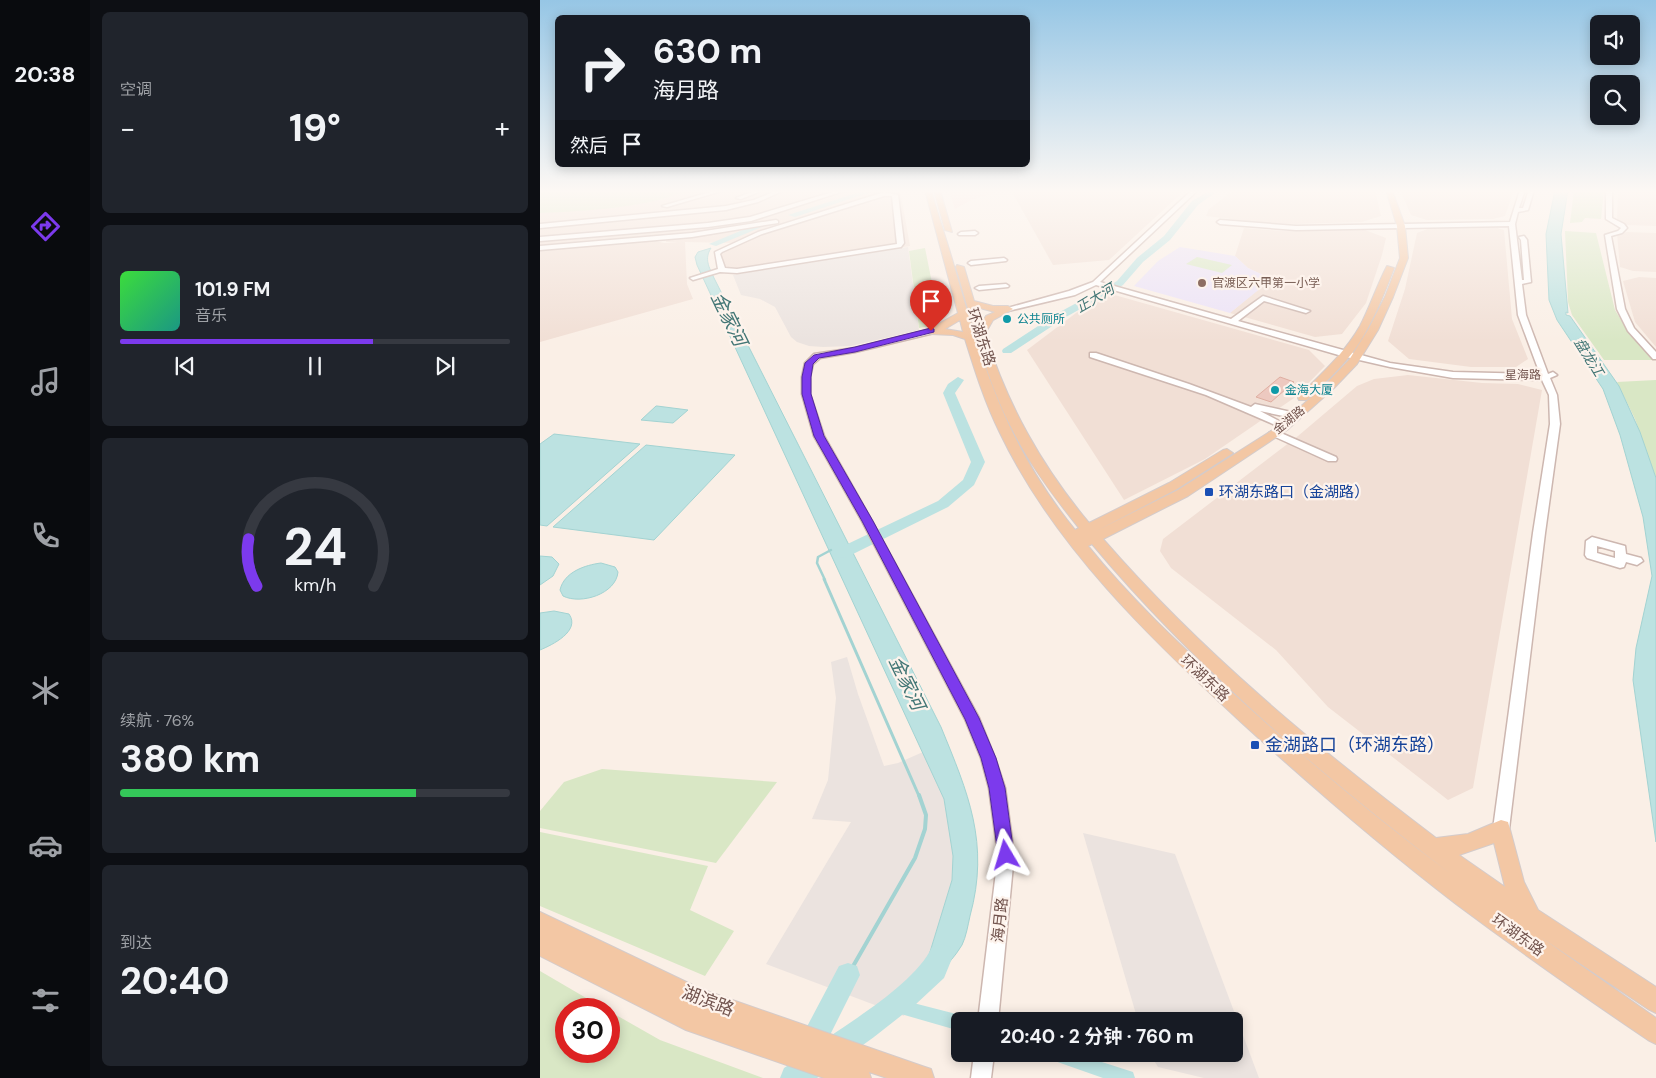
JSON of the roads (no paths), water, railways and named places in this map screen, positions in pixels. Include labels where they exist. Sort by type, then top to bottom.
[{"type":"main road","name":"环湖东路","points":[[942,240],[963,314],[975,336]]},
{"type":"main road","name":"环湖东路","points":[[952,240],[970,302],[984,385],[1014,448],[1052,508],[1084,536],[1209,659],[1309,749],[1432,848],[1534,920],[1656,1002]]},
{"type":"main road","name":"金湖路","points":[[1084,536],[1275,428],[1330,386],[1352,354],[1362,328],[1375,304],[1395,257],[1395,240]]},
{"type":"main road","points":[[970,302],[992,309],[1008,309]]},
{"type":"main road","points":[[931,331],[954,332],[975,336],[989,318],[1008,309]]},
{"type":"main road","points":[[931,331],[946,325],[963,314]]},
{"type":"main road","name":"金湖路","points":[[1275,428],[1352,354]]},
{"type":"main road","name":"环湖东路","points":[[1084,536],[1148,622],[1196,670],[1298,763],[1462,895],[1656,1032]]},
{"type":"main road","points":[[1432,848],[1459,847],[1501,828],[1513,884],[1519,899],[1534,920]]},
{"type":"main road","name":"湖滨路","points":[[540,923],[769,1036],[859,1078]]},
{"type":"main road","name":"湖滨路","points":[[540,944],[686,1018],[883,1064],[922,1078]]},
{"type":"street","points":[[540,248],[626,240]]},
{"type":"street","points":[[727,278],[717,270],[711,256],[719,246],[730,240]]},
{"type":"street","points":[[717,270],[717,254],[744,240]]},
{"type":"street","points":[[696,277],[717,270],[893,240]]},
{"type":"street","points":[[1008,309],[1072,293],[1095,283],[1141,240]]},
{"type":"street","points":[[1501,828],[1555,424],[1553,395],[1523,321],[1514,240]]},
{"type":"street","points":[[1519,282],[1528,282],[1524,240]]},
{"type":"street","points":[[1609,240],[1621,309],[1631,329],[1656,357]]},
{"type":"street","points":[[971,264],[1004,260]]},
{"type":"street","name":"星海路","points":[[1095,283],[1390,365],[1453,375],[1544,376]]},
{"type":"street","points":[[979,288],[1006,286]]},
{"type":"street","points":[[1234,321],[1263,298],[1306,311]]},
{"type":"street","name":"海月路","points":[[931,331],[855,350],[822,354],[809,363],[806,377],[806,394],[819,436],[883,550],[972,718],[988,758],[997,788],[1006,855],[989,1012]]},
{"type":"street","points":[[1094,355],[1255,412],[1275,428],[1332,459]]},
{"type":"street","points":[[1208,394],[1217,394],[1259,408],[1288,414]]},
{"type":"street","points":[[1621,556],[1637,561]]},
{"type":"street","points":[[981,1078],[983,1062]]},
{"type":"water","name":"盘龙江","points":[[1546,240],[1562,240],[1568,313],[1566,312],[1566,315],[1570,316],[1619,386],[1640,432],[1656,478],[1656,842],[1633,680],[1636,648],[1652,576],[1643,517],[1620,435],[1603,389],[1557,320],[1549,300]]},
{"type":"water","points":[[711,248],[708,259],[714,278],[941,727],[960,774],[973,819],[977,842],[976,890],[962,945],[935,978],[926,965],[952,880],[953,856],[944,799],[697,265],[695,257],[698,252]]},
{"type":"water","points":[[656,406],[688,410],[673,423],[641,420]]},
{"type":"water","points":[[554,434],[640,444],[547,526],[540,525],[540,444]]},
{"type":"water","points":[[646,445],[735,455],[654,540],[553,527]]},
{"type":"water","points":[[540,556],[552,557],[559,564],[553,576],[540,585]]},
{"type":"water","points":[[601,563],[615,567],[618,572],[616,580],[611,586],[604,592],[588,598],[579,599],[563,596],[560,590],[566,578],[576,570]]},
{"type":"water","points":[[554,611],[569,614],[572,620],[571,626],[568,632],[558,641],[540,650],[540,613]]},
{"type":"waterway","name":"金家河","points":[[713,244],[723,240]]},
{"type":"waterway","name":"正大河","points":[[1007,351],[1062,315],[1120,283],[1140,260],[1164,240]]},
{"type":"waterway","name":"正大河","points":[[842,553],[943,504],[969,482],[978,462],[949,393],[952,386],[958,380]]},
{"type":"waterway","points":[[825,580],[817,563],[818,557],[831,550]]},
{"type":"waterway","points":[[824,579],[919,796]]},
{"type":"waterway","points":[[848,975],[915,858],[925,829],[926,815],[919,795]]},
{"type":"waterway","name":"金家河","points":[[794,1078],[865,1028],[907,995],[935,969],[941,956]]},
{"type":"waterway","name":"金家河","points":[[810,1047],[848,975]]},
{"type":"waterway","points":[[894,1005],[951,1021]]},
{"type":"waterway","points":[[1078,1062],[1127,1078]]},
{"type":"place","name":"官渡区六甲第一小学","points":[[1202,283]]},
{"type":"place","name":"公共厕所","points":[[1007,319]]},
{"type":"place","name":"金海大厦","points":[[1275,390]]},
{"type":"place","name":"环湖东路口（金湖路）","points":[[1209,492]]},
{"type":"place","name":"金湖路口（环湖东路）","points":[[1255,745]]}]
